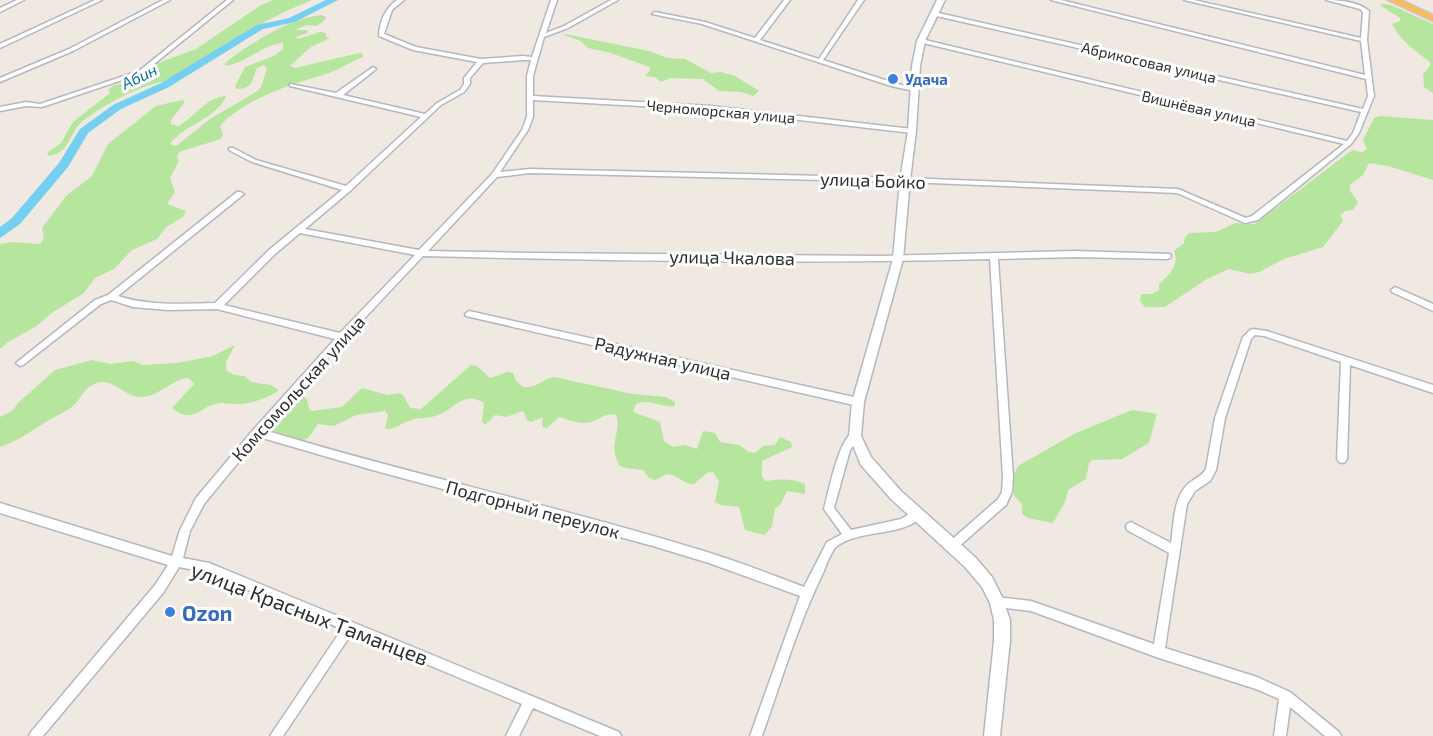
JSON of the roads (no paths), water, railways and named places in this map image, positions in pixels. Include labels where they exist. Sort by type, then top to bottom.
[{"type":"highway","points":[[1393,0],[1433,18]]},
{"type":"main road","points":[[941,0],[921,42],[914,89],[912,131],[898,259],[858,402],[855,436],[866,461],[896,495],[952,546],[987,582],[997,602],[1002,620],[1002,641],[992,736]]},
{"type":"street","points":[[0,10],[21,0]]},
{"type":"street","points":[[0,46],[99,0]]},
{"type":"street","points":[[0,80],[71,50],[167,0]]},
{"type":"street","points":[[0,109],[26,104],[40,106],[141,72],[230,0]]},
{"type":"street","points":[[401,0],[392,4],[388,10],[381,35],[415,49],[481,61],[534,59]]},
{"type":"street","name":"Комсомольская улица","points":[[35,736],[159,589],[176,562],[185,530],[200,501],[257,432],[342,337],[495,175],[525,130],[530,117],[534,59],[554,0]]},
{"type":"street","points":[[542,36],[566,27],[615,0]]},
{"type":"street","points":[[757,40],[787,0]]},
{"type":"street","points":[[820,61],[861,0]]},
{"type":"street","points":[[1054,0],[1368,78]]},
{"type":"street","points":[[1187,0],[1364,40]]},
{"type":"street","points":[[1329,0],[1366,11],[1364,40],[1371,96],[1349,143]]},
{"type":"street","points":[[655,14],[703,23],[914,89]]},
{"type":"street","name":"Абрикосовая улица","points":[[934,14],[1365,111]]},
{"type":"street","name":"Вишнёвая улица","points":[[921,42],[1349,143]]},
{"type":"street","points":[[217,306],[272,252],[347,189],[439,104],[462,91],[467,84],[466,78],[481,61]]},
{"type":"street","points":[[337,96],[373,69]]},
{"type":"street","points":[[292,85],[426,116]]},
{"type":"street","name":"Черноморская улица","points":[[530,98],[721,109],[912,131]]},
{"type":"street","name":"улица Бойко","points":[[495,175],[530,171],[905,180],[1178,191],[1245,221],[1255,218],[1349,143]]},
{"type":"street","points":[[231,149],[254,161],[347,189]]},
{"type":"street","points":[[20,363],[98,302],[111,297],[240,194]]},
{"type":"street","name":"улица Чкалова","points":[[299,230],[420,253],[898,259],[1075,254],[1167,256]]},
{"type":"street","points":[[952,546],[1002,502],[1007,492],[1008,477],[994,256]]},
{"type":"street","points":[[1395,290],[1433,308]]},
{"type":"street","points":[[111,297],[133,303],[168,307],[217,306],[342,337]]},
{"type":"street","name":"Радужная улица","points":[[469,314],[858,402]]},
{"type":"street","points":[[1159,652],[1182,503],[1191,488],[1206,478],[1211,470],[1220,418],[1247,337],[1253,332],[1264,333],[1433,389]]},
{"type":"street","points":[[1342,459],[1346,360]]},
{"type":"street","name":"Подгорный переулок","points":[[257,432],[338,457],[637,537],[710,559],[807,593]]},
{"type":"street","points":[[849,535],[829,508],[845,450],[849,441],[855,436]]},
{"type":"street","name":"улица Красных Таманцев","points":[[2,511],[176,562],[205,567],[615,736]]},
{"type":"street","points":[[756,736],[807,593],[831,545],[849,535],[903,523],[918,514]]},
{"type":"street","points":[[1131,527],[1174,550]]},
{"type":"street","points":[[997,602],[1031,606],[1159,652],[1257,682],[1286,696],[1335,736]]},
{"type":"street","points":[[276,736],[350,627]]},
{"type":"street","points":[[1280,736],[1286,696]]},
{"type":"street","points":[[512,736],[530,701]]},
{"type":"waterway","name":"Абин","points":[[0,234],[16,221],[64,165],[84,131],[117,107],[165,85],[260,27],[292,20],[333,0]]},
{"type":"place","name":"Удача","points":[[893,79]]},
{"type":"place","name":"Ozon","points":[[170,612]]}]
